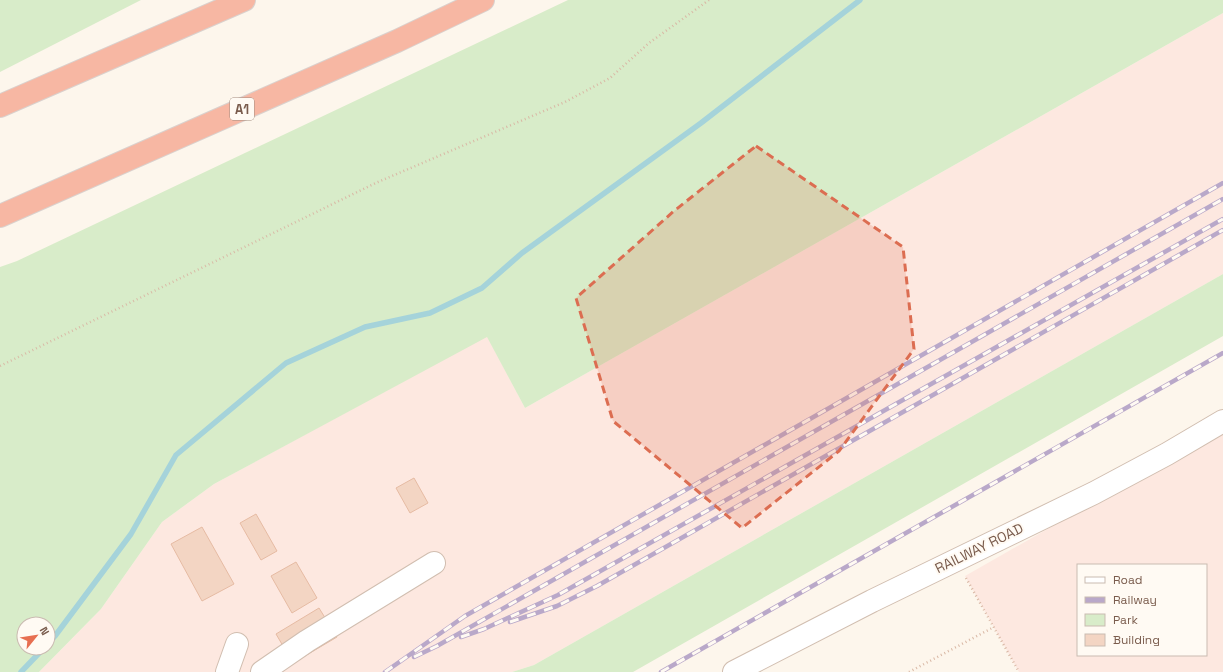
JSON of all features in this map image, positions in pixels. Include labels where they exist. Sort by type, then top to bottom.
[{"type":"highway","points":[[0,106],[244,0]]},
{"type":"highway","name":"A1","points":[[0,216],[397,40],[483,0]]},
{"type":"street","name":"RAILWAY ROAD","points":[[734,672],[791,642],[1094,493],[1167,454],[1223,421]]},
{"type":"street","points":[[262,672],[307,641],[434,563]]},
{"type":"street","points":[[227,672],[237,644]]},
{"type":"path","points":[[0,366],[378,182],[565,102],[610,78],[649,43],[709,0]]},
{"type":"path","points":[[956,560],[1019,672]]},
{"type":"path","points":[[909,672],[994,627]]},
{"type":"highlighted area","points":[[756,146],[903,247],[914,349],[839,451],[742,528],[613,421],[576,298],[674,211]]},
{"type":"shaded area","points":[[1223,13],[1223,274],[534,665],[512,672],[39,672],[101,609],[162,522],[214,484],[487,336],[525,408]]},
{"type":"shaded area","points":[[1223,429],[1223,672],[1019,672],[965,576]]},
{"type":"green space","points":[[0,0],[141,0],[0,72]]},
{"type":"green space","points":[[568,0],[1223,0],[1223,13],[525,408],[487,337],[214,484],[162,522],[101,609],[56,655],[56,616],[16,616],[16,656],[55,656],[39,672],[0,672],[0,267],[17,261]]},
{"type":"green space","points":[[1223,274],[1223,336],[633,672],[512,672],[534,665]]},
{"type":"building","points":[[414,478],[428,503],[410,513],[396,488]]},
{"type":"building","points":[[256,514],[277,551],[261,560],[240,523]]},
{"type":"building","points":[[202,527],[234,584],[202,601],[171,544]]},
{"type":"building","points":[[296,562],[317,598],[292,613],[271,576]]},
{"type":"building","points":[[319,608],[337,637],[293,663],[276,634]]},
{"type":"waterway","points":[[56,635],[131,534],[176,455],[286,363],[365,327],[430,313],[482,288],[522,253],[701,123],[860,0]]},
{"type":"waterway","points":[[21,672],[36,656]]},
{"type":"railway","points":[[385,672],[465,616],[1223,183]]},
{"type":"railway","points":[[414,657],[437,646],[1223,199]]},
{"type":"railway","points":[[461,637],[484,629],[558,595],[1223,219]]},
{"type":"railway","points":[[510,622],[557,606],[597,586],[1223,230]]},
{"type":"railway","points":[[661,672],[1223,353]]}]
